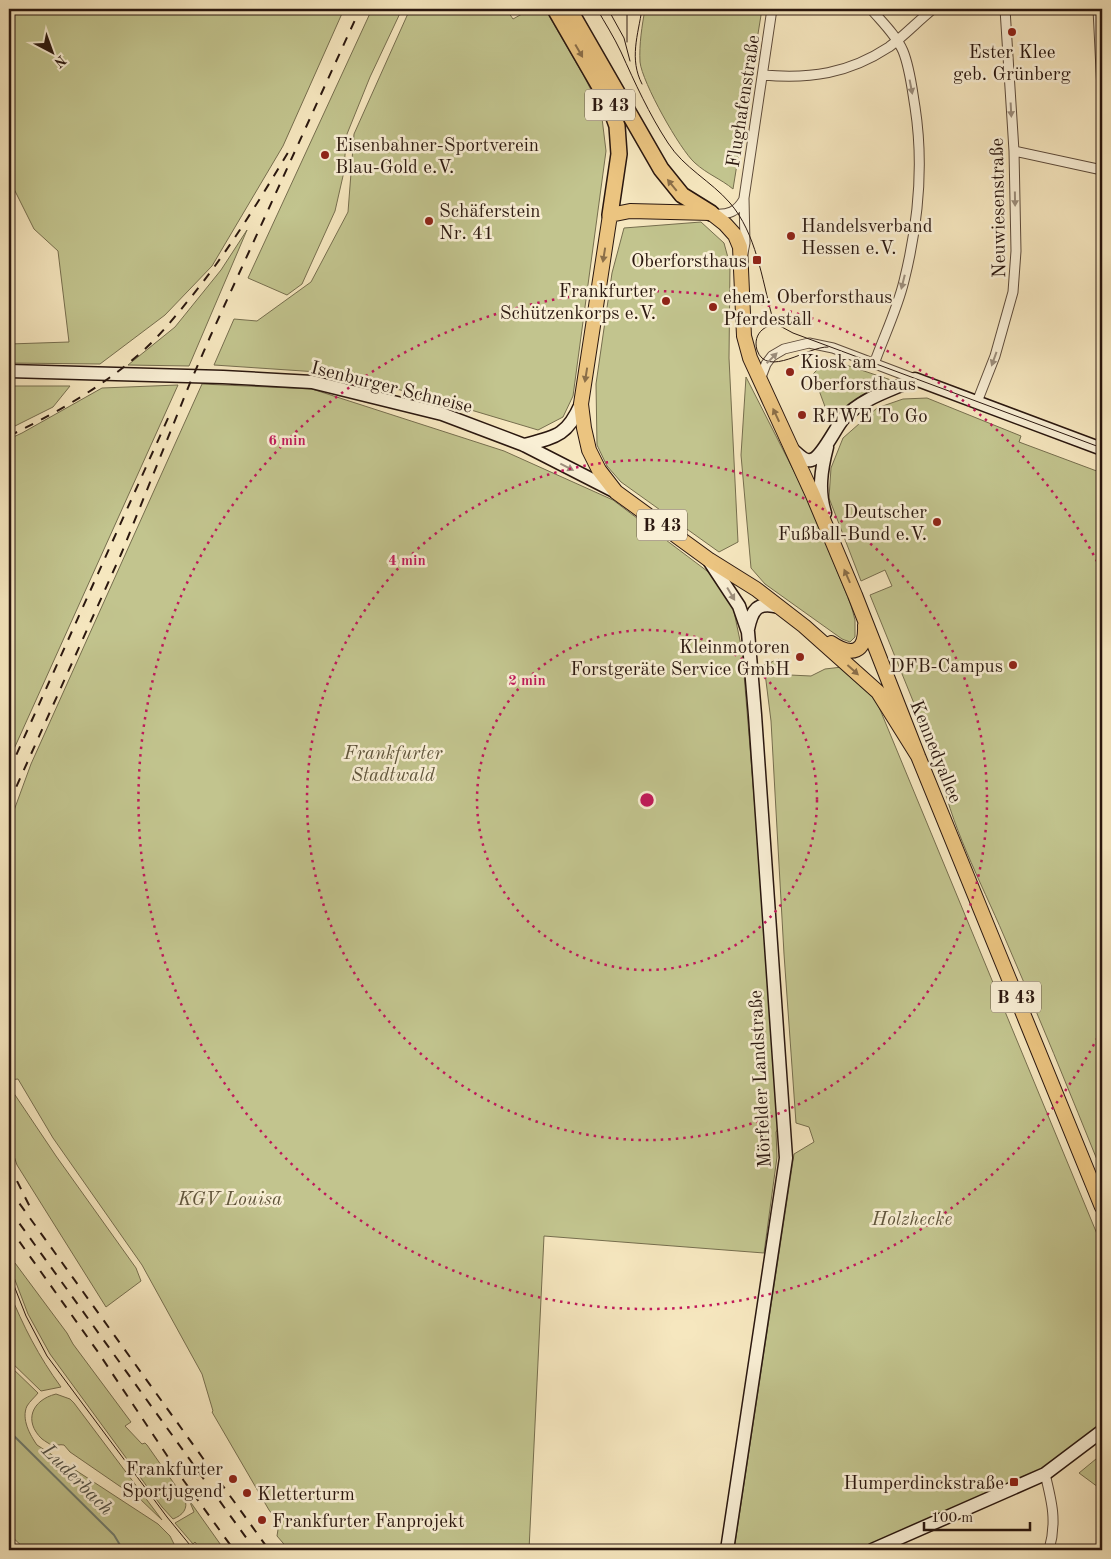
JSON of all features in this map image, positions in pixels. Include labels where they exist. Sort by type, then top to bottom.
[{"type":"highway","name":"B 43","points":[[554,9],[608,101],[617,126],[619,154],[610,215]]},
{"type":"highway","name":"B 43","points":[[569,9],[660,169],[682,195],[712,214]]},
{"type":"main road","points":[[610,215],[630,211],[712,214]]},
{"type":"main road","name":"Kennedyallee","points":[[712,214],[726,224],[739,243],[745,340],[750,358],[792,449],[865,620],[918,756],[1102,1207]]},
{"type":"main road","name":"B 43","points":[[610,215],[581,404],[588,450],[599,470],[616,492]]},
{"type":"main road","name":"Isenburger Schneise","points":[[9,371],[223,377],[312,382],[442,414],[524,445],[616,492],[708,559],[753,587],[780,608],[878,692],[918,756]]},
{"type":"main road","points":[[792,449],[804,458],[812,460],[824,448],[843,418],[857,407],[916,379],[1102,449]]},
{"type":"main road","points":[[524,445],[554,437],[566,430],[574,420],[581,404]]},
{"type":"main road","points":[[828,532],[829,526],[823,507],[820,480],[829,440]]},
{"type":"main road","name":"Mörfelder Landstraße","points":[[708,559],[739,606],[748,632],[786,1158],[727,1550]]},
{"type":"main road","name":"Mörfelder Landstraße","points":[[748,632],[751,615],[755,609],[766,606],[780,608]]},
{"type":"main road","points":[[797,622],[848,652],[857,649],[863,643],[865,620]]},
{"type":"main road","points":[[872,1550],[1045,1474],[1102,1432]]},
{"type":"street","name":"Flughafenstraße","points":[[741,257],[745,243],[744,198],[772,9]]},
{"type":"street","points":[[871,9],[897,40],[904,52],[912,85],[919,132],[920,162],[918,200],[904,281],[874,364]]},
{"type":"street","points":[[763,75],[808,77],[838,71],[864,61],[897,40],[933,9]]},
{"type":"street","name":"Neuwiesenstraße","points":[[977,402],[995,356],[1013,292],[1016,251],[1014,151],[1005,9]]},
{"type":"street","points":[[1098,9],[1102,90]]},
{"type":"street","points":[[1014,151],[1102,170]]},
{"type":"street","points":[[712,214],[727,214],[734,211],[744,198]]},
{"type":"street","points":[[760,381],[768,362],[780,351],[806,343],[824,345],[916,379]]},
{"type":"street","points":[[1045,1474],[1052,1503],[1053,1536],[1049,1550]]},
{"type":"green space","points":[[9,9],[344,9],[283,146],[212,266],[165,315],[100,364],[9,363],[9,344],[69,342],[58,251],[34,229],[9,179]]},
{"type":"green space","name":"Eisenbahner-Sportverein Blau-Gold e.V.","points":[[372,9],[402,9],[370,77],[347,134],[343,176],[335,211],[302,284],[287,295],[248,278]]},
{"type":"green space","points":[[410,9],[506,9],[513,19],[531,9],[545,9],[584,76],[601,110],[606,151],[573,396],[563,417],[538,430],[414,393],[318,372],[214,365],[234,319],[257,321],[311,282],[348,212],[354,134]]},
{"type":"green space","points":[[645,9],[762,9],[733,189],[700,167],[688,156],[654,99],[642,72],[640,62],[640,42]]},
{"type":"green space","points":[[701,222],[724,243],[730,265],[729,358],[738,542],[719,552],[621,482],[607,466],[597,445],[596,384],[612,273],[624,228]]},
{"type":"green space","points":[[247,230],[189,366],[128,365],[175,327],[221,270]]},
{"type":"green space","points":[[828,359],[891,380],[860,396],[831,423],[813,374]]},
{"type":"green space","points":[[746,377],[806,495],[851,605],[855,620],[855,637],[850,642],[842,639],[765,584],[751,568],[741,455]]},
{"type":"green space","name":"Frankfurter Stadtwald","points":[[202,384],[312,389],[504,451],[613,500],[711,574],[733,607],[742,650],[775,1052],[779,1127],[776,1132],[777,1157],[764,1253],[544,1236],[529,1550],[289,1550],[277,1536],[279,1523],[269,1510],[212,1412],[202,1374],[142,1265],[53,1138],[18,1079],[9,1080],[9,824],[31,764]]},
{"type":"green space","points":[[178,385],[9,760],[9,439],[102,388]]},
{"type":"green space","points":[[9,386],[70,386],[53,407],[9,429]]},
{"type":"green space","name":"DFB-Campus","points":[[927,398],[1021,436],[1019,442],[1102,473],[1102,1172],[958,830],[950,809],[939,765],[870,595],[892,586],[885,570],[861,581],[829,498],[831,468],[843,438],[877,408],[903,399]]},
{"type":"green space","name":"Holzhecke","points":[[779,659],[781,672],[790,675],[811,676],[825,669],[842,667],[874,695],[1102,1246],[1102,1425],[1054,1464],[1021,1481],[863,1550],[734,1550],[794,1154],[814,1142],[809,1127],[796,1123],[771,721],[764,665]]},
{"type":"green space","points":[[9,1086],[56,1156],[136,1268],[141,1281],[106,1307],[17,1165],[9,1141]]},
{"type":"green space","points":[[15,1263],[131,1422],[125,1426],[142,1444],[145,1443],[147,1445],[185,1499],[185,1509],[180,1516],[173,1519],[162,1507],[50,1354],[28,1314],[10,1267]]},
{"type":"green space","points":[[9,1291],[32,1341],[61,1387],[41,1391],[9,1360]]},
{"type":"green space","points":[[9,1365],[38,1393],[25,1411],[29,1432],[37,1445],[158,1524],[170,1536],[177,1550],[26,1550],[9,1534]]},
{"type":"green space","points":[[56,1394],[70,1399],[74,1403],[162,1520],[140,1499],[70,1452],[64,1445],[51,1445],[36,1432],[32,1418],[36,1406],[41,1401]]},
{"type":"green space","points":[[1102,1454],[1102,1490],[1079,1473]]},
{"type":"green space","points":[[189,1500],[223,1548],[220,1550],[201,1550],[195,1542],[193,1544],[175,1523],[194,1512]]},
{"type":"waterway","name":"Luderbach","points":[[9,1431],[114,1535],[123,1550]]},
{"type":"tram line","points":[[597,9],[618,46],[648,110],[674,152],[723,195],[739,215],[757,257],[772,316],[780,326],[793,333],[1102,448]]},
{"type":"tram line","points":[[608,9],[624,38],[630,61]]},
{"type":"tram line","points":[[627,9],[627,42]]},
{"type":"tram line","points":[[642,9],[635,56],[638,75],[642,84]]},
{"type":"tram line","points":[[782,325],[771,325],[759,334],[756,344],[762,358],[770,362],[779,362],[828,347]]},
{"type":"tram line","points":[[9,1273],[26,1316],[47,1356],[167,1517],[194,1550]]},
{"type":"railway","points":[[9,803],[122,552],[210,337],[360,9]]},
{"type":"railway","points":[[9,436],[98,386],[152,343],[228,248],[289,151]]},
{"type":"railway","points":[[9,771],[169,416]]},
{"type":"railway","points":[[9,1165],[33,1213]]},
{"type":"railway","points":[[9,1189],[269,1550]]},
{"type":"railway","points":[[9,1209],[255,1550]]},
{"type":"railway","points":[[9,1227],[98,1352],[184,1481],[234,1550]]},
{"type":"place","name":"Ester Klee geb. Grünberg","points":[[1012,32]]},
{"type":"place","name":"Eisenbahner-Sportverein Blau-Gold e.V.","points":[[325,155]]},
{"type":"place","name":"Schäferstein Nr. 41","points":[[429,221]]},
{"type":"place","name":"Handelsverband Hessen e.V.","points":[[791,236]]},
{"type":"place","name":"Oberforsthaus","points":[[757,260]]},
{"type":"place","name":"Frankfurter Schützenkorps e.V.","points":[[666,301]]},
{"type":"place","name":"ehem. Oberforsthaus Pferdestall","points":[[713,307]]},
{"type":"place","name":"Kiosk am Oberforsthaus","points":[[790,372]]},
{"type":"place","name":"REWE To Go","points":[[802,415]]},
{"type":"place","name":"Deutscher Fußball-Bund e.V.","points":[[937,522]]},
{"type":"place","name":"Kleinmotoren Forstgeräte Service GmbH","points":[[800,657]]},
{"type":"place","name":"DFB-Campus","points":[[1013,665]]},
{"type":"place","name":"Frankfurter Sportjugend","points":[[233,1479]]},
{"type":"place","name":"Humperdinckstraße","points":[[1014,1482]]},
{"type":"place","name":"Kletterturm","points":[[247,1493]]},
{"type":"place","name":"Frankfurter Fanprojekt","points":[[262,1520]]},
{"type":"park label","name":"KGV Louisa","points":[[230,1198]]}]
